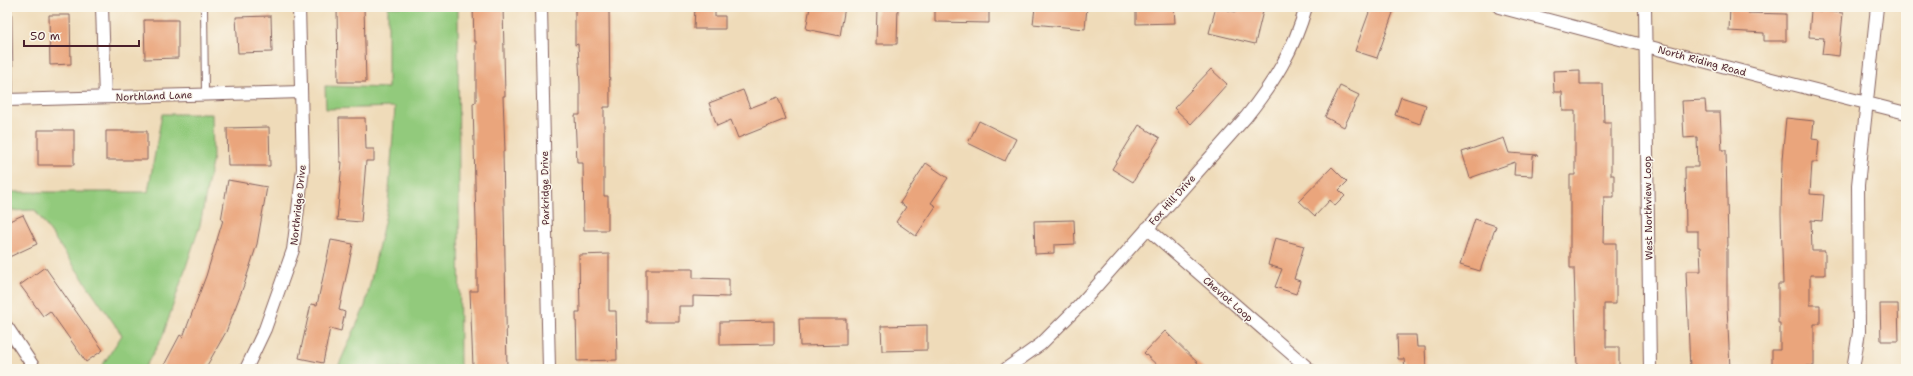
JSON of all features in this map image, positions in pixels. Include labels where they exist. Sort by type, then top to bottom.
[{"type":"street","points":[[102,7],[105,97]]},
{"type":"street","name":"Northridge Drive","points":[[246,369],[265,329],[293,250],[303,169],[298,7]]},
{"type":"street","name":"Parkridge Drive","points":[[541,7],[549,369]]},
{"type":"street","name":"Fox Hill Drive","points":[[1006,369],[1040,344],[1078,307],[1267,92],[1289,54],[1306,7]]},
{"type":"street","name":"North Riding Road","points":[[1499,7],[1906,113]]},
{"type":"street","name":"West Northview Loop","points":[[1645,7],[1650,369]]},
{"type":"street","points":[[1854,369],[1859,332],[1858,185],[1876,7]]},
{"type":"street","name":"Northland Lane","points":[[8,100],[301,92]]},
{"type":"street","name":"Cheviot Loop","points":[[1147,228],[1309,369]]},
{"type":"street","points":[[7,327],[35,369]]},
{"type":"lane","points":[[8,7],[8,100]]},
{"type":"lane","points":[[204,7],[205,94]]},
{"type":"green space","points":[[388,7],[458,7],[460,369],[337,369],[365,306],[388,205],[395,107],[326,109],[325,86],[388,88]]},
{"type":"green space","points":[[162,114],[212,114],[213,157],[200,225],[162,338],[144,369],[100,369],[122,335],[35,210],[7,211],[7,192],[148,192]]},
{"type":"building","points":[[337,7],[364,7],[366,82],[338,82]]},
{"type":"building","points":[[473,7],[503,7],[505,96],[503,96],[505,151],[503,151],[507,369],[479,369],[479,367],[473,367],[470,291],[477,291],[477,263],[473,103],[476,102],[476,41],[474,41]]},
{"type":"building","points":[[575,7],[609,7],[610,107],[604,107],[604,196],[608,196],[608,230],[584,230],[583,163],[577,163],[575,115],[580,115],[580,84],[578,44],[575,45]]},
{"type":"building","points":[[695,7],[715,7],[715,16],[725,16],[725,29],[694,29]]},
{"type":"building","points":[[810,7],[845,7],[840,36],[806,29]]},
{"type":"building","points":[[877,7],[898,7],[897,44],[876,44]]},
{"type":"building","points":[[935,7],[989,7],[989,23],[935,22]]},
{"type":"building","points":[[1035,7],[1087,7],[1085,29],[1033,24]]},
{"type":"building","points":[[1136,7],[1174,7],[1175,23],[1136,24]]},
{"type":"building","points":[[1216,7],[1236,12],[1237,7],[1264,7],[1255,44],[1209,33]]},
{"type":"building","points":[[1371,7],[1395,7],[1377,58],[1355,51]]},
{"type":"building","points":[[1730,7],[1748,7],[1748,13],[1786,14],[1786,41],[1764,41],[1764,33],[1729,31]]},
{"type":"building","points":[[1811,10],[1843,13],[1839,56],[1822,54],[1824,38],[1809,37]]},
{"type":"building","points":[[49,15],[70,15],[71,64],[50,65]]},
{"type":"building","points":[[271,16],[272,52],[238,53],[236,17]]},
{"type":"building","points":[[144,20],[178,20],[178,58],[145,59]]},
{"type":"building","points":[[1211,69],[1227,84],[1191,124],[1174,108]]},
{"type":"building","points":[[1580,70],[1580,84],[1603,84],[1604,123],[1611,123],[1611,175],[1614,175],[1614,197],[1604,197],[1603,243],[1616,243],[1616,304],[1604,304],[1604,329],[1606,329],[1606,347],[1619,347],[1619,366],[1577,368],[1574,268],[1570,268],[1570,175],[1575,175],[1575,111],[1563,111],[1562,92],[1554,92],[1553,71]]},
{"type":"building","points":[[1340,86],[1359,95],[1344,127],[1325,117]]},
{"type":"building","points":[[743,90],[750,108],[778,97],[786,119],[738,138],[731,120],[717,126],[709,103]]},
{"type":"building","points":[[1401,97],[1426,105],[1420,124],[1395,115]]},
{"type":"building","points":[[1705,100],[1706,112],[1720,112],[1722,150],[1726,150],[1728,246],[1727,306],[1730,369],[1690,369],[1686,271],[1701,271],[1698,231],[1686,231],[1685,167],[1698,167],[1697,137],[1684,138],[1682,101]]},
{"type":"building","points":[[339,118],[365,118],[366,149],[374,149],[374,161],[366,161],[361,222],[337,220],[342,162],[340,162]]},
{"type":"building","points":[[1786,118],[1814,121],[1812,139],[1819,140],[1817,162],[1812,162],[1810,194],[1824,195],[1822,221],[1811,220],[1812,251],[1825,251],[1825,275],[1810,275],[1810,305],[1820,305],[1820,324],[1814,324],[1814,366],[1807,366],[1807,369],[1772,369],[1772,350],[1780,350],[1778,284],[1783,284],[1781,214],[1782,159]]},
{"type":"building","points":[[979,121],[1016,139],[1005,161],[968,143]]},
{"type":"building","points":[[1139,125],[1160,138],[1133,182],[1112,169]]},
{"type":"building","points":[[269,127],[270,166],[228,166],[227,128]]},
{"type":"building","points":[[38,130],[74,130],[74,165],[38,165]]},
{"type":"building","points":[[106,131],[147,131],[147,160],[106,160]]},
{"type":"building","points":[[1504,138],[1509,153],[1538,155],[1533,156],[1532,176],[1514,175],[1515,162],[1470,178],[1462,152]]},
{"type":"building","points":[[926,163],[948,178],[931,203],[936,206],[916,236],[896,222],[906,207],[900,203]]},
{"type":"building","points":[[1332,167],[1347,182],[1339,190],[1345,196],[1335,206],[1330,200],[1315,216],[1299,201]]},
{"type":"building","points":[[228,180],[267,187],[257,244],[244,285],[226,332],[205,369],[162,369],[180,335],[183,337],[206,276],[223,220],[221,220]]},
{"type":"building","points":[[23,215],[37,244],[7,258],[7,222]]},
{"type":"building","points":[[1475,219],[1496,226],[1480,271],[1460,265]]},
{"type":"building","points":[[1074,220],[1075,244],[1054,245],[1054,253],[1035,254],[1034,221]]},
{"type":"building","points":[[1275,238],[1304,246],[1294,279],[1300,281],[1296,294],[1275,287],[1282,269],[1268,265]]},
{"type":"building","points":[[331,240],[353,244],[339,310],[345,312],[341,331],[330,328],[323,363],[299,358],[311,304],[317,305]]},
{"type":"building","points":[[609,254],[609,311],[616,311],[617,360],[577,361],[576,312],[580,312],[579,255]]},
{"type":"building","points":[[45,267],[103,350],[86,362],[50,311],[43,316],[20,285]]},
{"type":"building","points":[[646,269],[693,269],[693,278],[729,279],[729,297],[693,296],[693,306],[679,306],[679,322],[646,322]]},
{"type":"building","points":[[1880,304],[1898,304],[1899,341],[1881,341]]},
{"type":"building","points":[[799,319],[846,319],[846,345],[800,346]]},
{"type":"building","points":[[774,321],[774,344],[720,345],[720,322]]},
{"type":"building","points":[[927,325],[927,350],[882,351],[881,326]]},
{"type":"building","points":[[1165,331],[1204,369],[1161,369],[1144,353]]},
{"type":"building","points":[[1397,335],[1416,335],[1417,347],[1425,347],[1426,369],[1405,369],[1404,359],[1398,359]]}]
